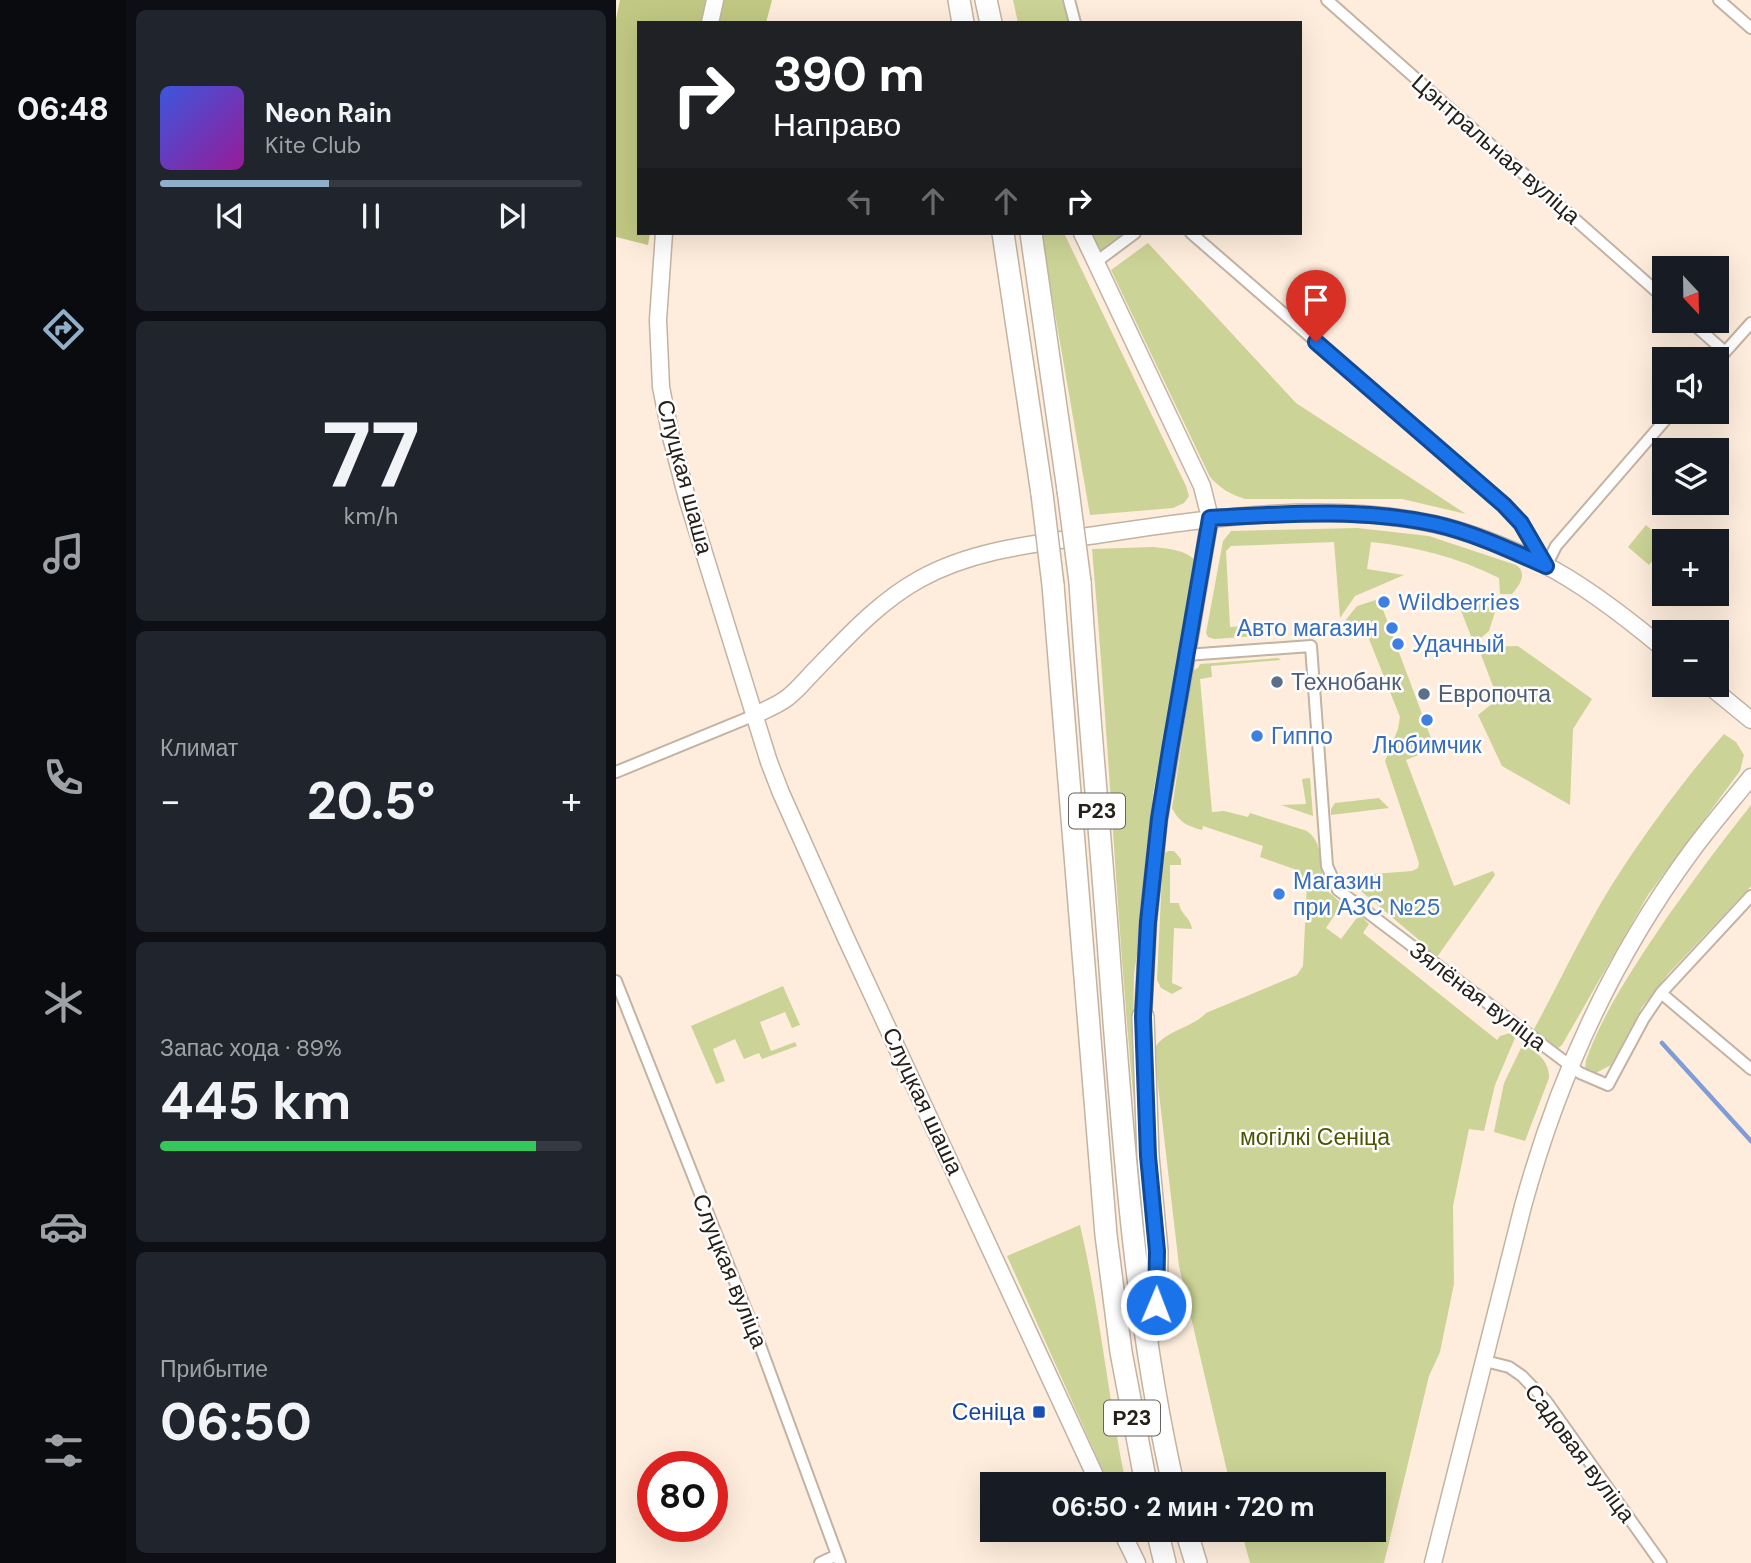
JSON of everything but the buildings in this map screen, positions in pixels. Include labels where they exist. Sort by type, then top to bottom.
[{"type":"highway","points":[[959,0],[963,21]]},
{"type":"highway","points":[[986,0],[991,21]]},
{"type":"highway","name":"Р23","points":[[1003,235],[1053,584],[1106,1235],[1121,1352],[1144,1472]]},
{"type":"highway","name":"Р23","points":[[1031,235],[1080,582],[1087,699],[1130,1203],[1154,1384],[1171,1472]]},
{"type":"highway","points":[[1143,1017],[1148,1156],[1157,1251],[1154,1384]]},
{"type":"highway","points":[[1160,1542],[1165,1563]]},
{"type":"highway","points":[[1190,1542],[1196,1563]]},
{"type":"street","points":[[710,21],[715,0]]},
{"type":"street","points":[[1069,0],[1075,21]]},
{"type":"street","name":"Цэнтральная вуліца","points":[[1327,0],[1652,287]]},
{"type":"street","points":[[1719,0],[1751,28]]},
{"type":"street","name":"Слуцкая шаша","points":[[664,235],[658,320],[663,400],[687,498],[780,793],[1094,1472]]},
{"type":"street","points":[[1083,235],[1202,486],[1210,518],[1159,819],[1148,922],[1143,1017]]},
{"type":"street","points":[[1096,262],[1132,235]]},
{"type":"street","points":[[1193,235],[1504,505],[1521,523],[1546,566]]},
{"type":"street","points":[[1729,348],[1751,323]]},
{"type":"street","points":[[1704,333],[1719,347]]},
{"type":"street","points":[[1546,566],[1556,546],[1662,424]]},
{"type":"street","points":[[616,772],[755,715],[787,699],[868,616],[894,595],[953,564],[983,554],[1015,548],[1210,518],[1328,513],[1405,519],[1468,533],[1546,566],[1594,596],[1652,640]]},
{"type":"street","name":"Зялёная вуліца","points":[[1186,655],[1311,646],[1327,866],[1338,890],[1569,1065]]},
{"type":"street","points":[[1723,697],[1751,720]]},
{"type":"street","points":[[1433,1563],[1538,1150],[1569,1065],[1605,990],[1655,906],[1691,852],[1751,777]]},
{"type":"street","points":[[1569,1065],[1608,1085],[1644,1018],[1661,993],[1751,896]]},
{"type":"street","name":"Слуцкая вуліца","points":[[616,981],[758,1340],[839,1559]]},
{"type":"street","points":[[1661,993],[1751,1069]]},
{"type":"street","name":"Садовая вуліца","points":[[1485,1361],[1509,1367],[1522,1376],[1546,1401],[1661,1563]]},
{"type":"street","points":[[1127,1542],[1137,1563]]},
{"type":"street","points":[[820,1563],[839,1559]]},
{"type":"green space","points":[[620,0],[772,0],[767,21],[637,21],[637,235],[650,235],[648,245],[616,237],[616,19]]},
{"type":"green space","points":[[1013,0],[1063,0],[1069,21],[1018,21]]},
{"type":"green space","points":[[1041,235],[1065,235],[1189,496],[1184,503],[1173,508],[1090,515]]},
{"type":"green space","points":[[1091,235],[1125,235],[1098,254]]},
{"type":"green space","points":[[1148,243],[1296,403],[1466,514],[1402,499],[1245,499],[1218,485],[1210,477],[1111,270]]},
{"type":"green space","points":[[1646,525],[1652,530],[1652,561],[1649,565],[1628,547]]},
{"type":"green space","points":[[1357,528],[1429,536],[1516,565],[1522,572],[1522,579],[1512,594],[1500,594],[1499,578],[1468,564],[1420,550],[1371,542],[1367,569],[1404,575],[1355,596],[1340,618],[1334,542],[1231,546],[1226,551],[1230,627],[1275,624],[1273,635],[1214,639],[1208,637],[1206,633],[1223,541],[1231,531]]},
{"type":"green space","points":[[1153,547],[1182,552],[1197,562],[1153,794],[1134,974],[1133,1034],[1143,1191],[1128,1031],[1092,549]]},
{"type":"green space","points":[[1379,599],[1431,738],[1433,749],[1406,760],[1454,886],[1493,871],[1495,875],[1437,957],[1426,952],[1425,945],[1349,881],[1347,876],[1412,871],[1418,868],[1419,863],[1385,761],[1400,717],[1367,634],[1332,637],[1357,606]]},
{"type":"green space","points":[[1462,601],[1477,608],[1481,602],[1495,612],[1489,631],[1474,644],[1460,608]]},
{"type":"green space","points":[[1518,646],[1592,699],[1573,729],[1570,805],[1502,766],[1478,715],[1498,699],[1478,647]]},
{"type":"green space","name":"могілкі Сеніца","points":[[1278,658],[1281,660],[1211,666],[1212,677],[1200,679],[1212,812],[1224,811],[1248,817],[1250,813],[1307,831],[1319,849],[1323,887],[1342,904],[1326,928],[1341,939],[1361,916],[1369,924],[1363,933],[1497,1040],[1510,1033],[1515,1038],[1495,1085],[1484,1131],[1469,1129],[1453,1206],[1454,1284],[1440,1352],[1429,1376],[1384,1563],[1250,1563],[1244,1542],[1386,1542],[1386,1472],[1227,1472],[1179,1266],[1155,1059],[1156,1046],[1166,1036],[1206,1013],[1297,975],[1303,966],[1307,884],[1299,880],[1294,869],[1260,857],[1263,846],[1203,826],[1202,830],[1192,827],[1184,823],[1172,808],[1193,670],[1200,664]]},
{"type":"green space","points":[[1724,734],[1736,742],[1744,755],[1740,771],[1648,895],[1558,1048],[1533,1031],[1577,947],[1635,849],[1684,782]]},
{"type":"green space","points":[[1310,778],[1313,816],[1281,805],[1306,804],[1302,779]]},
{"type":"green space","points":[[1379,798],[1389,808],[1331,815],[1335,803]]},
{"type":"green space","points":[[1751,805],[1751,886],[1669,973],[1642,1007],[1611,1065],[1594,1074],[1585,1068],[1586,1060],[1602,1022],[1622,986],[1668,916]]},
{"type":"green space","points":[[1174,851],[1181,859],[1181,865],[1170,865],[1170,903],[1179,903],[1192,929],[1174,928],[1172,983],[1183,988],[1172,994],[1161,988],[1157,980],[1163,854]]},
{"type":"green space","points":[[783,986],[800,1025],[792,1028],[785,1012],[760,1022],[771,1051],[795,1042],[797,1046],[762,1059],[759,1053],[744,1059],[735,1039],[713,1049],[725,1081],[716,1084],[691,1026]]},
{"type":"green space","points":[[1523,1044],[1545,1062],[1549,1072],[1525,1141],[1494,1132],[1504,1083]]},
{"type":"green space","points":[[1080,1225],[1124,1472],[1104,1472],[1007,1256]]},
{"type":"waterway","points":[[1662,1043],[1751,1141]]},
{"type":"place","name":"Wildberries","points":[[1384,602]]},
{"type":"place","name":"Авто магазин","points":[[1392,628]]},
{"type":"place","name":"Удачный","points":[[1398,644]]},
{"type":"place","name":"Технобанк","points":[[1277,682]]},
{"type":"place","name":"Европочта","points":[[1424,694]]},
{"type":"place","name":"Любимчик","points":[[1427,720]]},
{"type":"place","name":"Гиппо","points":[[1257,736]]},
{"type":"place","name":"Магазин при АЗС №25","points":[[1279,894]]},
{"type":"place","name":"Сеніца","points":[[1039,1412]]},
{"type":"route","points":[[1156,1305],[1157,1251],[1148,1156],[1143,1017],[1148,922],[1159,819],[1210,518],[1350,513],[1405,519],[1468,533],[1546,566],[1521,523],[1504,505],[1316,342]]}]
